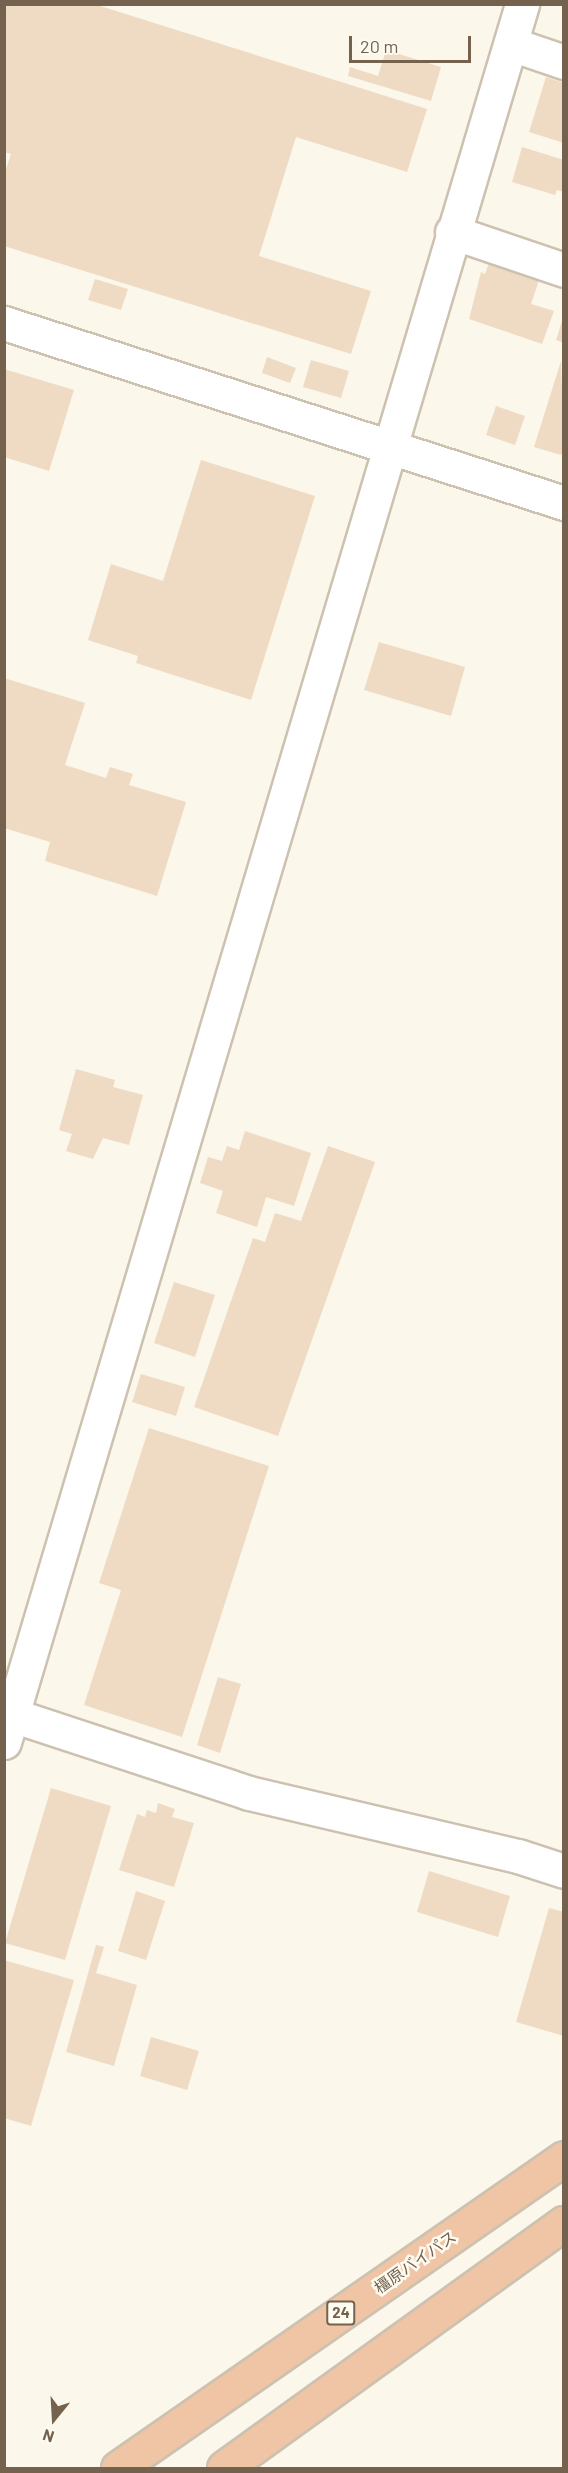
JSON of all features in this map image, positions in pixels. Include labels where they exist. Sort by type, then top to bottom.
[{"type":"highway","name":"橿原バイパス","points":[[118,2469],[564,2158]]},
{"type":"highway","points":[[224,2469],[564,2223]]},
{"type":"street","points":[[522,4],[10,1708],[249,1793],[518,1856],[564,1871]]},
{"type":"street","points":[[511,44],[564,62]]},
{"type":"street","points":[[452,232],[564,270]]},
{"type":"street","points":[[4,323],[389,449],[564,503]]},
{"type":"building","points":[[4,4],[94,4],[427,109],[407,172],[296,137],[259,256],[371,291],[351,354],[4,246],[4,175],[11,154],[4,152]]},
{"type":"building","points":[[386,50],[441,67],[431,101],[348,76],[350,67],[378,76]]},
{"type":"building","points":[[546,77],[564,83],[564,143],[529,132]]},
{"type":"building","points":[[522,147],[564,160],[564,192],[557,190],[555,195],[512,182]]},
{"type":"building","points":[[489,263],[539,280],[531,304],[554,311],[542,344],[469,319],[481,272],[485,274]]},
{"type":"building","points":[[95,279],[128,289],[121,310],[88,300]]},
{"type":"building","points":[[564,318],[564,343],[556,340]]},
{"type":"building","points":[[267,357],[296,368],[290,383],[262,373]]},
{"type":"building","points":[[311,360],[349,371],[341,398],[303,387]]},
{"type":"building","points":[[561,361],[564,447],[561,455],[534,447]]},
{"type":"building","points":[[4,369],[74,390],[49,471],[4,457]]},
{"type":"building","points":[[496,406],[525,416],[515,445],[486,435]]},
{"type":"building","points":[[201,460],[315,496],[251,700],[136,663],[138,656],[88,640],[111,564],[163,581]]},
{"type":"building","points":[[379,642],[465,667],[451,716],[364,690]]},
{"type":"building","points":[[4,678],[85,703],[65,765],[106,778],[110,767],[133,774],[129,785],[186,802],[157,896],[45,861],[50,842],[4,828]]},
{"type":"building","points":[[76,1069],[115,1080],[113,1087],[143,1095],[129,1145],[103,1138],[93,1159],[66,1151],[72,1134],[59,1130]]},
{"type":"building","points":[[245,1131],[311,1153],[294,1206],[266,1197],[257,1227],[216,1213],[223,1191],[200,1183],[208,1157],[222,1161],[227,1146],[239,1150]]},
{"type":"building","points":[[328,1146],[375,1162],[278,1436],[194,1407],[253,1238],[265,1242],[275,1213],[301,1221]]},
{"type":"building","points":[[174,1282],[215,1295],[195,1357],[154,1343]]},
{"type":"building","points":[[141,1374],[185,1387],[176,1416],[132,1402]]},
{"type":"building","points":[[149,1428],[269,1466],[182,1737],[84,1705],[121,1590],[99,1583]]},
{"type":"building","points":[[218,1677],[241,1684],[220,1753],[197,1745]]},
{"type":"building","points":[[51,1788],[111,1806],[65,1960],[5,1943]]},
{"type":"building","points":[[158,1803],[175,1809],[172,1817],[194,1823],[174,1887],[119,1870],[137,1814],[145,1817],[147,1810],[156,1813]]},
{"type":"building","points":[[429,1871],[510,1896],[498,1937],[417,1912]]},
{"type":"building","points":[[136,1891],[165,1901],[146,1960],[118,1951]]},
{"type":"building","points":[[549,1908],[564,1912],[564,2036],[516,2022]]},
{"type":"building","points":[[96,1945],[104,1947],[96,1973],[137,1985],[114,2066],[66,2052]]},
{"type":"building","points":[[4,1960],[74,1980],[31,2126],[4,2118]]},
{"type":"building","points":[[151,2037],[199,2051],[187,2090],[140,2076]]}]
